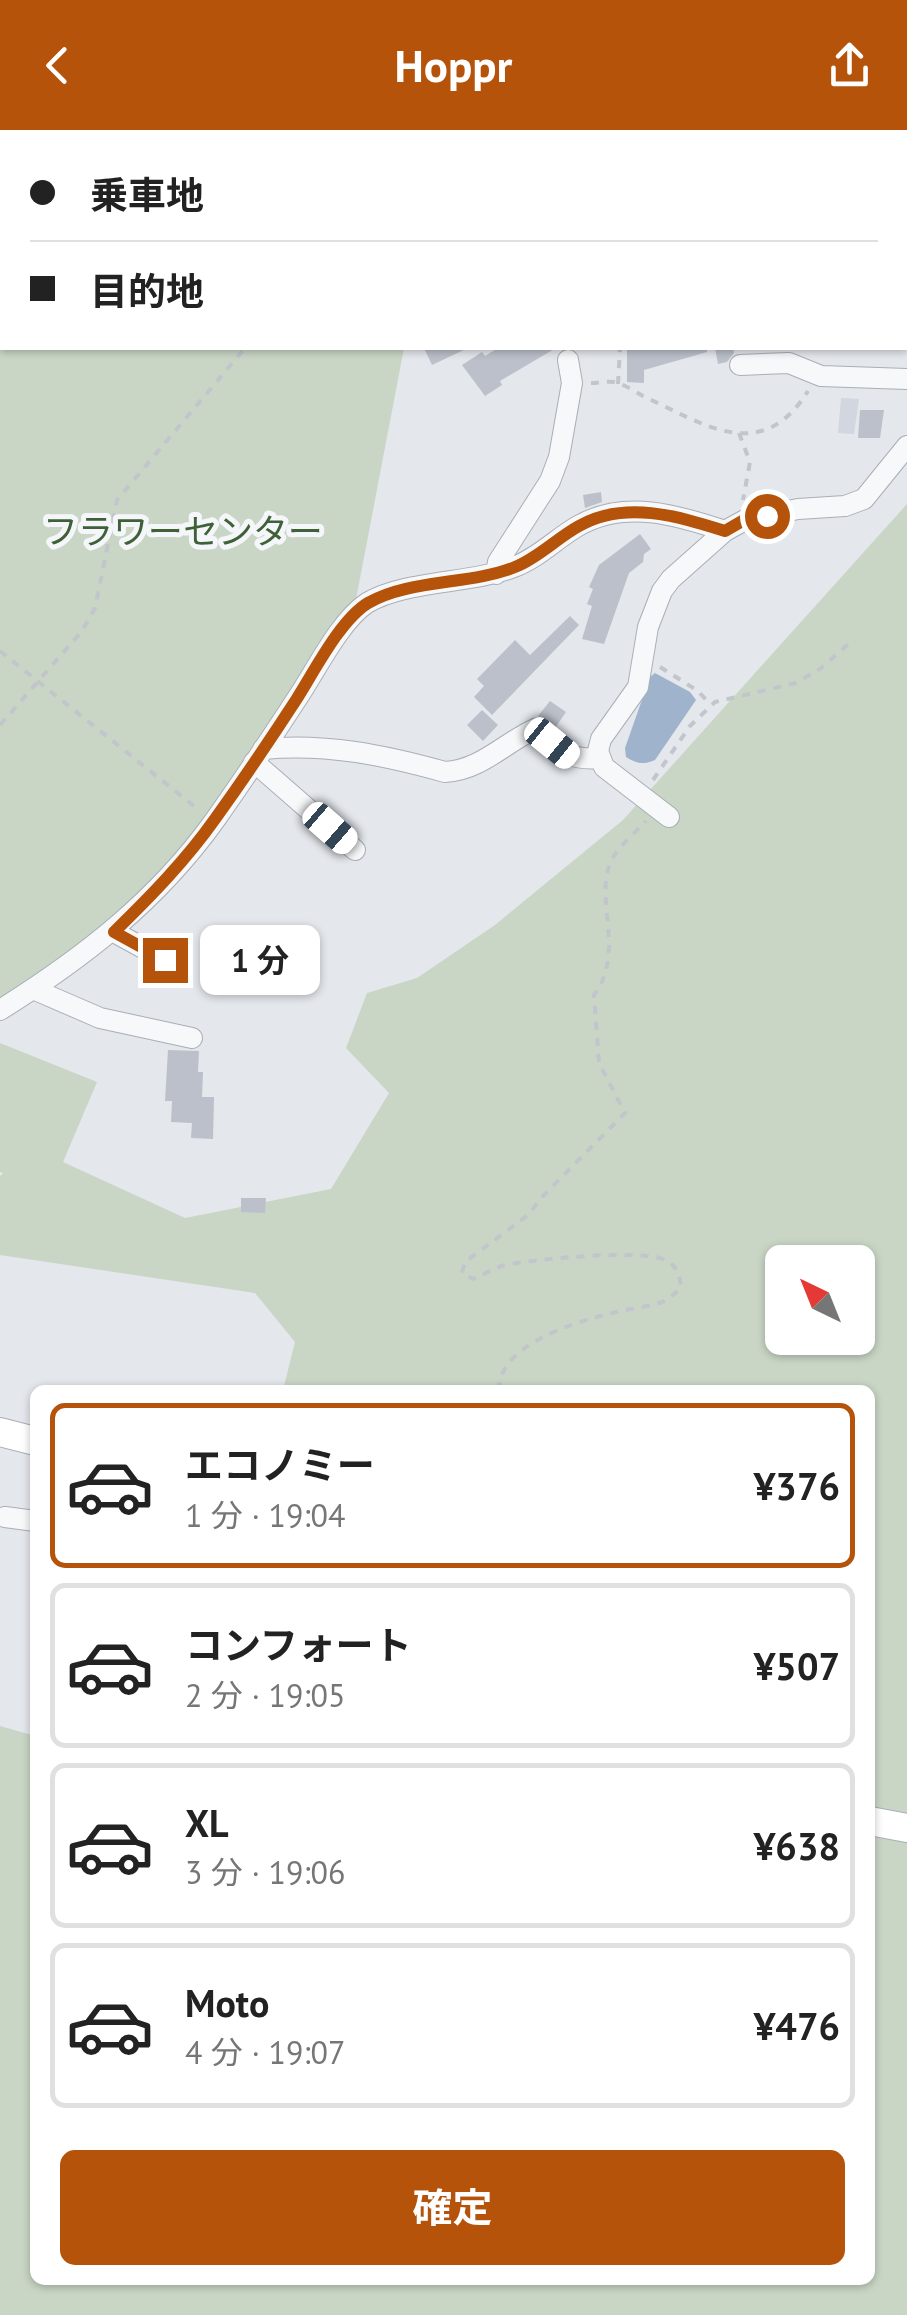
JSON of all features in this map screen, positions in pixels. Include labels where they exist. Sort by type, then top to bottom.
[{"type":"street","points":[[496,574],[498,562],[550,481],[559,457],[572,383],[568,360]]},
{"type":"street","points":[[740,365],[789,363],[822,376],[907,380]]},
{"type":"street","points":[[654,805],[604,767],[600,758],[601,739],[638,687],[648,628],[671,579],[731,528],[798,509],[856,503],[879,485],[907,446]]},
{"type":"street","points":[[0,1010],[114,932],[181,863],[214,822],[344,627],[366,604],[387,594],[496,574],[519,566],[578,526],[618,511],[686,518],[731,528]]},
{"type":"street","points":[[258,756],[298,746],[336,747],[446,772],[457,771],[476,765],[535,730],[567,756],[580,760],[600,758]]},
{"type":"street","points":[[258,756],[355,850]]},
{"type":"street","points":[[114,932],[165,960]]},
{"type":"street","points":[[33,989],[100,1018],[192,1038]]},
{"type":"street","points":[[0,1432],[30,1439]]},
{"type":"street","points":[[5,1516],[30,1520]]},
{"type":"street","points":[[875,1822],[907,1828]]},
{"type":"path","points":[[0,726],[82,631],[95,608],[117,500],[243,350]]},
{"type":"path","points":[[618,384],[620,350]]},
{"type":"path","points":[[568,360],[583,360],[588,383],[618,384],[722,432],[739,433],[756,432],[788,419],[814,372]]},
{"type":"path","points":[[731,528],[750,474],[750,462],[739,433]]},
{"type":"path","points":[[499,1385],[505,1364],[542,1338],[605,1314],[664,1301],[682,1288],[680,1275],[671,1262],[654,1256],[554,1258],[497,1268],[473,1279],[462,1274],[464,1262],[528,1216],[542,1196],[626,1113],[599,1062],[594,995],[608,966],[610,921],[606,884],[614,855],[648,818],[659,774],[690,726],[711,704],[776,690],[807,678],[854,639]]},
{"type":"path","points":[[0,651],[214,822]]},
{"type":"path","points":[[644,657],[698,691],[711,704]]},
{"type":"shaded area","points":[[841,398],[859,399],[854,434],[838,433]]},
{"type":"green space","name":"フラワーセンター","points":[[0,350],[404,350],[353,615],[181,863],[0,1010]]},
{"type":"green space","points":[[907,504],[907,2315],[0,2315],[0,1726],[30,1735],[30,2285],[875,2285],[875,1385],[284,1385],[295,1342],[255,1293],[0,1255],[0,1043],[97,1082],[63,1162],[185,1218],[331,1189],[389,1093],[346,1048],[367,993],[417,978],[495,925],[623,820]]},
{"type":"water","points":[[655,673],[690,692],[696,700],[655,760],[641,763],[626,757],[625,748],[650,677]]},
{"type":"building","points":[[425,350],[464,350],[432,365]]},
{"type":"building","points":[[495,350],[553,350],[500,381],[502,385],[485,396],[462,365],[482,352],[485,356]]},
{"type":"building","points":[[627,350],[707,350],[644,370],[644,383],[627,382]]},
{"type":"building","points":[[715,350],[733,350],[727,362],[718,364]]},
{"type":"building","points":[[860,410],[884,410],[880,438],[858,438]]},
{"type":"building","points":[[601,492],[602,502],[585,508],[583,495]]},
{"type":"building","points":[[640,534],[651,549],[629,573],[604,644],[582,639],[592,606],[587,604],[593,589],[589,587],[599,565]]},
{"type":"building","points":[[570,616],[579,625],[492,715],[474,697],[484,686],[477,679],[515,640],[530,655]]},
{"type":"building","points":[[550,701],[566,712],[555,728],[538,716]]},
{"type":"building","points":[[482,710],[498,725],[483,741],[467,725]]},
{"type":"building","points":[[168,1050],[199,1051],[202,1097],[214,1097],[213,1139],[191,1138],[192,1123],[171,1122],[172,1101],[165,1101]]},
{"type":"building","points":[[241,1198],[266,1198],[265,1213],[241,1212]]},
{"type":"route","points":[[165,960],[114,932],[181,863],[214,822],[328,651],[366,604],[387,594],[496,574],[519,566],[578,526],[618,511],[686,518],[725,531],[744,520],[767,516]]}]
